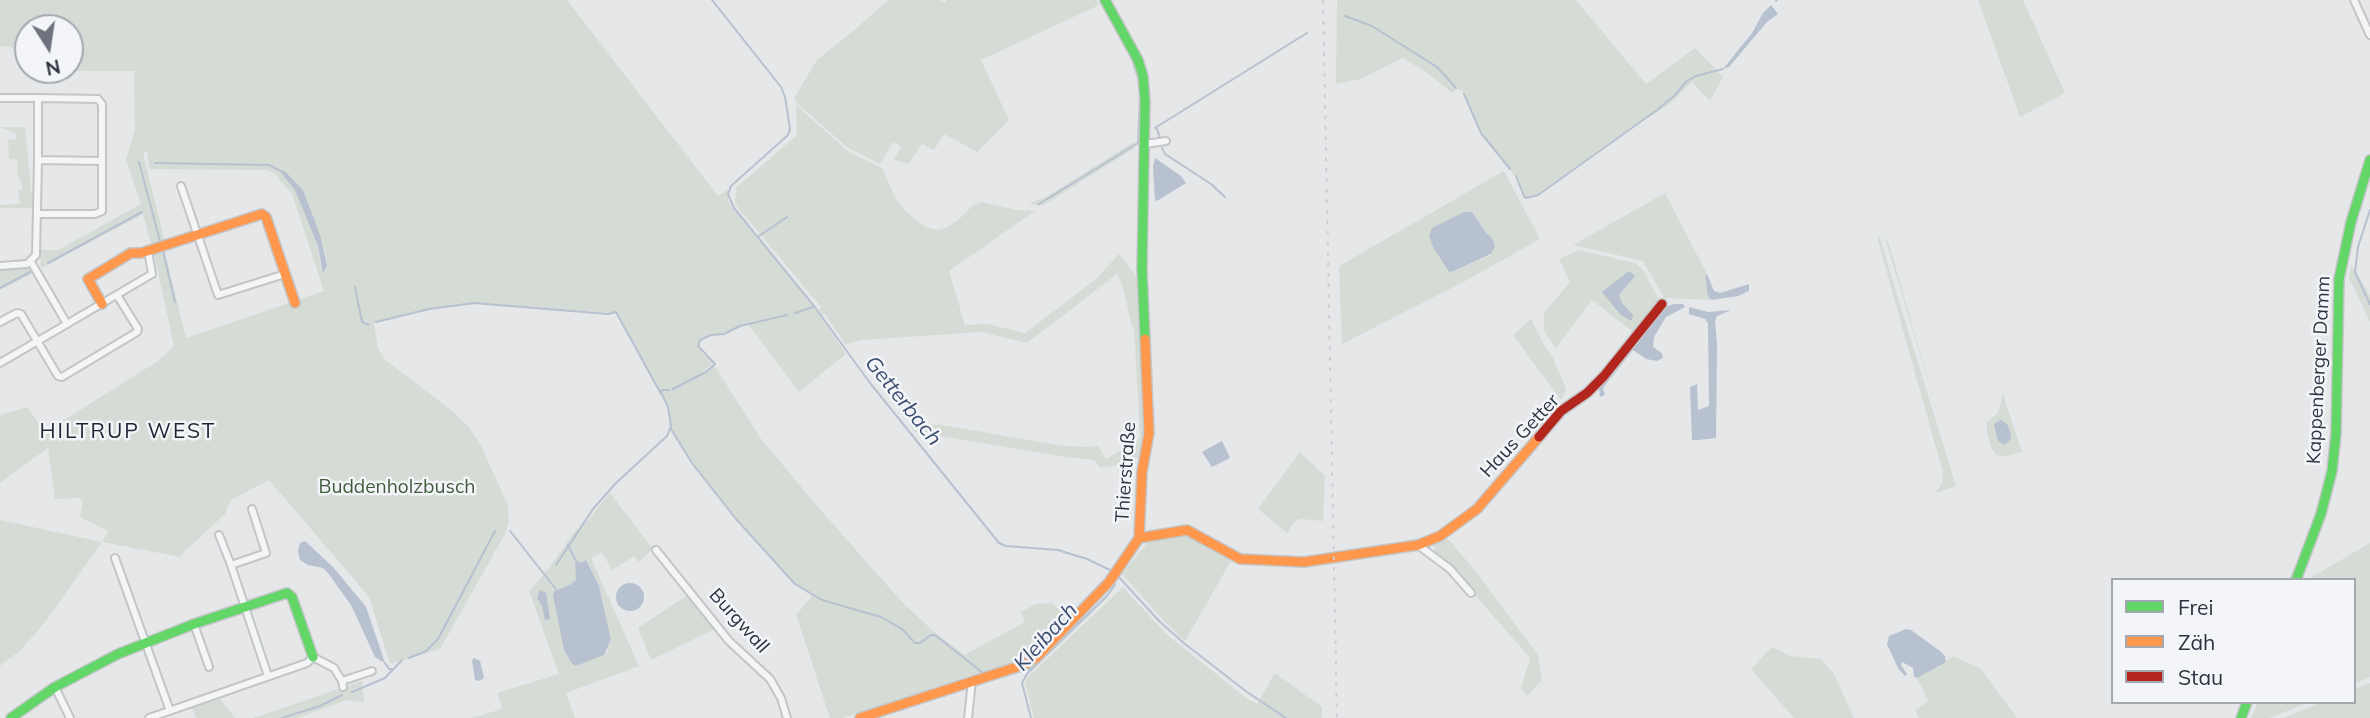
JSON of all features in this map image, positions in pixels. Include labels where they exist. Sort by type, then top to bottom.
[{"type":"street","name":"Thierstraße","points":[[980,678],[1026,664],[1037,657],[1090,605],[1112,579],[1139,538],[1142,472],[1149,433],[1142,269],[1145,101],[1141,69],[1105,0]]},
{"type":"street","points":[[2354,0],[2370,35]]},
{"type":"street","points":[[0,98],[101,100],[103,104],[100,212],[38,214]]},
{"type":"street","points":[[0,266],[22,266],[31,262],[38,248],[38,98]]},
{"type":"street","points":[[1145,144],[1166,141]]},
{"type":"street","points":[[38,160],[102,161]]},
{"type":"street","name":"Kappenberger Damm","points":[[2297,578],[2321,514],[2332,471],[2336,434],[2339,279],[2351,222],[2370,160]]},
{"type":"street","points":[[181,186],[218,295],[285,274]]},
{"type":"street","points":[[102,304],[89,282],[89,277],[131,253],[148,251],[264,214],[295,303]]},
{"type":"street","points":[[0,363],[152,274],[148,251]]},
{"type":"street","points":[[31,262],[67,324]]},
{"type":"street","points":[[0,322],[19,313],[58,376],[64,376],[137,332],[138,329],[117,295]]},
{"type":"street","name":"Haus Getter","points":[[1139,538],[1187,530],[1240,559],[1291,562],[1322,561],[1418,545],[1449,531],[1477,509],[1561,411],[1587,393],[1604,376],[1662,304]]},
{"type":"street","points":[[231,565],[266,553],[252,509]]},
{"type":"street","points":[[219,535],[268,676]]},
{"type":"street","points":[[1418,545],[1444,564],[1471,593]]},
{"type":"street","name":"Burgwall","points":[[656,550],[729,641],[770,679],[781,698],[787,718]]},
{"type":"street","points":[[114,558],[170,711]]},
{"type":"street","points":[[11,718],[55,687],[100,662],[145,642],[244,607],[290,594],[313,657],[334,668],[342,684],[372,671]]},
{"type":"street","points":[[194,624],[209,667]]},
{"type":"street","points":[[149,718],[307,663],[313,657]]},
{"type":"street","points":[[860,718],[980,678]]},
{"type":"street","points":[[968,718],[980,678]]},
{"type":"street","points":[[55,687],[70,718]]},
{"type":"green space","name":"Buddenholzbusch","points":[[0,0],[567,0],[718,196],[728,189],[731,206],[815,308],[846,354],[799,392],[748,324],[703,337],[698,341],[697,346],[714,362],[698,376],[714,365],[761,439],[819,508],[901,601],[964,655],[1025,622],[1021,612],[1036,604],[1052,603],[1069,619],[1025,661],[977,673],[843,718],[830,718],[796,615],[812,596],[782,570],[692,463],[671,429],[669,406],[663,399],[662,391],[660,393],[616,313],[474,304],[429,310],[374,323],[378,348],[384,359],[469,427],[481,446],[508,505],[509,522],[505,534],[440,649],[390,664],[369,597],[269,480],[231,500],[225,514],[181,557],[102,542],[108,531],[80,517],[83,502],[80,498],[55,499],[48,448],[0,483],[0,415],[27,407],[45,432],[158,361],[174,346],[154,254],[164,248],[186,338],[324,291],[292,194],[273,172],[149,169],[147,152],[143,153],[165,242],[151,243],[143,214],[42,268],[41,250],[58,250],[141,204],[126,159],[135,129],[134,71],[84,71],[84,14],[14,14],[14,47],[0,46]],"holes":[[[286,172],[303,190],[327,265],[325,273],[322,273],[318,246],[300,200],[283,175]]]},
{"type":"green space","points":[[888,0],[940,0],[946,3],[946,0],[1096,0],[1099,5],[981,60],[1009,120],[977,152],[944,134],[934,150],[922,144],[908,164],[894,160],[901,147],[893,142],[880,164],[848,148],[794,98],[817,60]]},
{"type":"green space","points":[[1337,0],[1576,0],[1646,84],[1695,48],[1723,77],[1710,101],[1692,82],[1672,102],[1653,115],[1651,113],[1535,196],[1524,199],[1517,178],[1482,136],[1462,91],[1457,89],[1452,93],[1403,58],[1360,79],[1336,84]]},
{"type":"green space","points":[[1978,0],[2023,0],[2065,93],[2020,117]]},
{"type":"green space","points":[[796,105],[849,152],[882,168],[904,210],[925,227],[937,230],[946,228],[972,206],[981,202],[1035,211],[949,271],[965,325],[987,324],[1025,333],[1095,280],[1119,254],[1136,276],[1138,292],[1144,437],[1139,458],[1133,458],[1129,447],[1140,438],[1134,327],[1117,274],[1027,343],[981,332],[862,340],[845,344],[825,314],[822,315],[819,310],[821,307],[735,204],[736,188],[797,135]]},
{"type":"green space","points":[[0,127],[25,127],[33,208],[0,208],[0,205],[20,204],[18,191],[23,189],[18,178],[17,160],[9,159],[8,139],[15,140],[16,134]]},
{"type":"green space","points":[[1135,141],[1133,149],[1044,205],[1029,203],[1046,197]]},
{"type":"green space","points":[[1504,171],[1540,239],[1342,344],[1339,266]],"holes":[[[1472,212],[1487,234],[1491,255],[1454,271],[1449,272],[1433,247]]]},
{"type":"green space","points":[[1665,193],[1708,276],[1705,276],[1708,297],[1712,300],[1664,298],[1643,261],[1573,245]]},
{"type":"green space","points":[[1884,235],[1889,244],[1939,418],[1913,331]]},
{"type":"green space","points":[[1879,236],[1956,486],[1935,493],[1942,484],[1943,473],[1877,237]]},
{"type":"green space","points":[[1578,250],[1635,263],[1644,271],[1659,300],[1633,332],[1592,300],[1556,348],[1544,331],[1544,313],[1570,282],[1559,259]]},
{"type":"green space","points":[[2351,267],[2370,296],[2370,322],[2349,278]]},
{"type":"green space","points":[[0,269],[29,269],[34,273],[0,290]]},
{"type":"green space","points":[[1531,319],[1565,386],[1566,391],[1561,400],[1513,335]]},
{"type":"green space","points":[[2003,394],[2022,452],[2004,456],[1996,455],[1991,448],[1987,430],[1987,422],[1998,413]]},
{"type":"green space","points":[[908,423],[942,425],[1063,446],[1098,445],[1106,459],[1122,450],[1126,458],[1124,464],[1101,468],[1094,460],[915,432]]},
{"type":"green space","points":[[1300,452],[1325,476],[1323,521],[1301,519],[1294,522],[1287,533],[1258,509]]},
{"type":"green space","points":[[610,493],[653,549],[639,562],[634,556],[612,570],[602,552],[591,558],[639,666],[566,693],[575,718],[472,718],[502,709],[497,693],[559,674],[529,591],[550,567],[577,528],[579,531]],"holes":[[[576,559],[581,563],[586,560],[599,586],[611,640],[607,652],[577,666],[572,664],[564,650],[553,596],[554,590],[576,580]]]},
{"type":"green space","points":[[0,520],[102,542],[46,621],[21,650],[0,666]]},
{"type":"green space","points":[[1179,532],[1191,534],[1231,561],[1185,641],[1122,574],[1147,543]]},
{"type":"green space","points":[[1447,538],[1474,569],[1538,655],[1542,680],[1527,696],[1521,687],[1530,658],[1447,563],[1433,552],[1436,548],[1431,544]]},
{"type":"green space","points":[[2370,543],[2370,677],[2356,683],[2356,578],[2310,578]]},
{"type":"green space","points":[[1123,587],[1165,633],[1247,699],[1257,704],[1275,673],[1322,707],[1322,718],[1034,718],[1025,683],[1028,677]]},
{"type":"green space","points":[[689,594],[717,628],[651,660],[638,628]]},
{"type":"green space","points":[[1772,647],[1790,656],[1821,659],[1834,674],[1854,718],[1794,718],[1751,669]]},
{"type":"green space","points":[[1954,656],[1981,669],[2017,718],[1919,718],[1915,710],[1928,701],[1917,678]]},
{"type":"green space","points":[[362,681],[364,703],[347,700],[298,718],[253,718]]},
{"type":"green space","points":[[2370,683],[2370,718],[2283,718],[2317,704],[2356,704],[2356,688]]},
{"type":"green space","points":[[217,695],[235,718],[196,718],[191,704]]},
{"type":"green space","points":[[2257,704],[2304,704],[2270,718],[2251,718]]},
{"type":"water","points":[[1771,5],[1778,14],[1767,22],[1729,67],[1723,69],[1752,33],[1763,13]]},
{"type":"water","points":[[1155,158],[1181,176],[1186,183],[1157,201],[1153,167]]},
{"type":"water","points":[[284,170],[303,190],[320,235],[327,265],[323,274],[318,246],[295,190],[282,174]]},
{"type":"water","points":[[1464,212],[1472,212],[1495,246],[1491,254],[1449,272],[1433,247],[1429,235],[1432,228]]},
{"type":"water","points":[[1629,271],[1635,276],[1619,295],[1622,303],[1633,315],[1632,320],[1620,314],[1602,292]]},
{"type":"water","points":[[1705,275],[1708,276],[1714,291],[1720,293],[1749,284],[1749,291],[1738,296],[1712,300],[1708,297]]},
{"type":"water","points":[[1683,304],[1685,307],[1666,317],[1654,337],[1653,347],[1662,353],[1663,358],[1657,361],[1646,359],[1633,350],[1603,388],[1605,395],[1600,397],[1599,388],[1663,308]]},
{"type":"water","points":[[1689,307],[1708,312],[1731,310],[1717,316],[1715,321],[1716,438],[1692,440],[1690,387],[1697,384],[1698,410],[1709,406],[1708,323],[1705,319],[1689,314]]},
{"type":"water","points":[[2001,420],[2007,424],[2010,431],[2011,439],[2005,445],[1998,441],[1994,424]]},
{"type":"water","points":[[1222,441],[1230,458],[1212,467],[1202,452]]},
{"type":"water","points":[[305,541],[334,568],[366,607],[385,663],[375,657],[351,605],[328,573],[323,568],[300,560],[300,543]]},
{"type":"water","points":[[575,559],[581,563],[586,560],[599,586],[611,640],[604,655],[576,666],[564,650],[553,596],[554,591],[576,580]]},
{"type":"water","points":[[630,583],[640,587],[644,597],[640,607],[630,611],[620,607],[616,597],[620,587]]},
{"type":"water","points":[[540,590],[546,593],[550,618],[548,620],[545,620],[537,598]]},
{"type":"water","points":[[1906,629],[1940,651],[1946,662],[1917,678],[1914,677],[1913,668],[1902,662],[1907,674],[1905,676],[1898,668],[1887,644],[1889,636]]},
{"type":"water","points":[[474,658],[480,661],[484,678],[479,681],[475,680],[472,661]]},
{"type":"waterway","name":"Getterbach","points":[[712,0],[781,87],[790,129],[788,135],[731,186],[728,194],[734,208],[999,543],[1006,546],[1058,550],[1087,559],[1112,571]]},
{"type":"waterway","points":[[1345,16],[1372,26],[1437,67],[1456,88]]},
{"type":"waterway","points":[[1155,128],[1307,33]]},
{"type":"waterway","points":[[1131,56],[1139,81]]},
{"type":"waterway","points":[[1516,176],[1526,198],[1538,195],[1657,110],[1687,81],[1723,69]]},
{"type":"waterway","points":[[1039,204],[1138,143],[1140,94]]},
{"type":"waterway","points":[[1464,94],[1481,133],[1510,169]]},
{"type":"waterway","points":[[1157,129],[1160,138]]},
{"type":"waterway","points":[[1162,148],[1165,154],[1211,184],[1225,197]]},
{"type":"waterway","points":[[139,162],[160,241]]},
{"type":"waterway","points":[[155,163],[269,165],[284,173]]},
{"type":"waterway","points":[[2370,210],[2358,247],[2355,272],[2370,304]]},
{"type":"waterway","points":[[48,263],[142,212]]},
{"type":"waterway","points":[[759,236],[787,217]]},
{"type":"waterway","points":[[163,251],[175,302]]},
{"type":"waterway","points":[[0,288],[30,272]]},
{"type":"waterway","points":[[355,287],[362,322],[369,325]]},
{"type":"waterway","points":[[376,322],[429,309],[474,303],[608,314],[616,312],[661,394]]},
{"type":"waterway","points":[[795,313],[813,307]]},
{"type":"waterway","points":[[673,389],[706,372],[715,364],[698,346],[700,340],[711,335],[724,334],[740,326],[787,315]]},
{"type":"waterway","points":[[556,565],[593,509],[615,484],[667,436],[671,426],[668,407],[661,392],[669,390]]},
{"type":"waterway","points":[[671,429],[692,463],[736,519],[795,584],[822,600],[881,617],[902,629],[915,643],[935,635],[983,673]]},
{"type":"waterway","points":[[409,658],[426,651],[438,639],[495,531]]},
{"type":"waterway","points":[[510,531],[556,589]]},
{"type":"waterway","points":[[568,545],[575,559]]},
{"type":"waterway","name":"Getterbach","points":[[1117,575],[1160,622],[1185,644],[1286,718]]},
{"type":"waterway","name":"Kleibach","points":[[1031,718],[1022,683],[1027,674],[1115,585]]},
{"type":"waterway","points":[[352,692],[385,678],[402,660]]},
{"type":"waterway","points":[[385,663],[392,669]]},
{"type":"waterway","points":[[1000,677],[1033,668]]},
{"type":"waterway","points":[[282,718],[320,706],[342,695]]},
{"type":"waterway","points":[[875,718],[887,714]]},
{"type":"railway","points":[[1323,0],[1337,718]]},
{"type":"traffic: fast","points":[[1105,0],[1138,60],[1143,76],[1145,101],[1142,269],[1145,339]]},
{"type":"traffic: fast","points":[[2297,578],[2321,514],[2332,471],[2336,434],[2339,279],[2351,222],[2370,160]]},
{"type":"traffic: fast","points":[[11,718],[55,687],[118,654],[194,624],[287,593],[292,597],[313,657]]},
{"type":"traffic: fast","points":[[2241,718],[2246,704]]},
{"type":"traffic: slow","points":[[102,304],[88,279],[131,253],[141,253],[262,214],[266,217],[295,303]]},
{"type":"traffic: slow","points":[[860,718],[1026,664],[1036,658],[1109,582],[1139,538],[1142,472],[1149,433],[1145,339]]},
{"type":"traffic: slow","points":[[1139,538],[1187,530],[1240,559],[1304,562],[1418,545],[1440,536],[1477,509],[1539,437]]},
{"type":"traffic: jam","points":[[1539,437],[1561,411],[1587,393],[1604,376],[1662,304]]},
{"type":"district","name":"HILTRUP WEST","points":[[128,432]]}]
